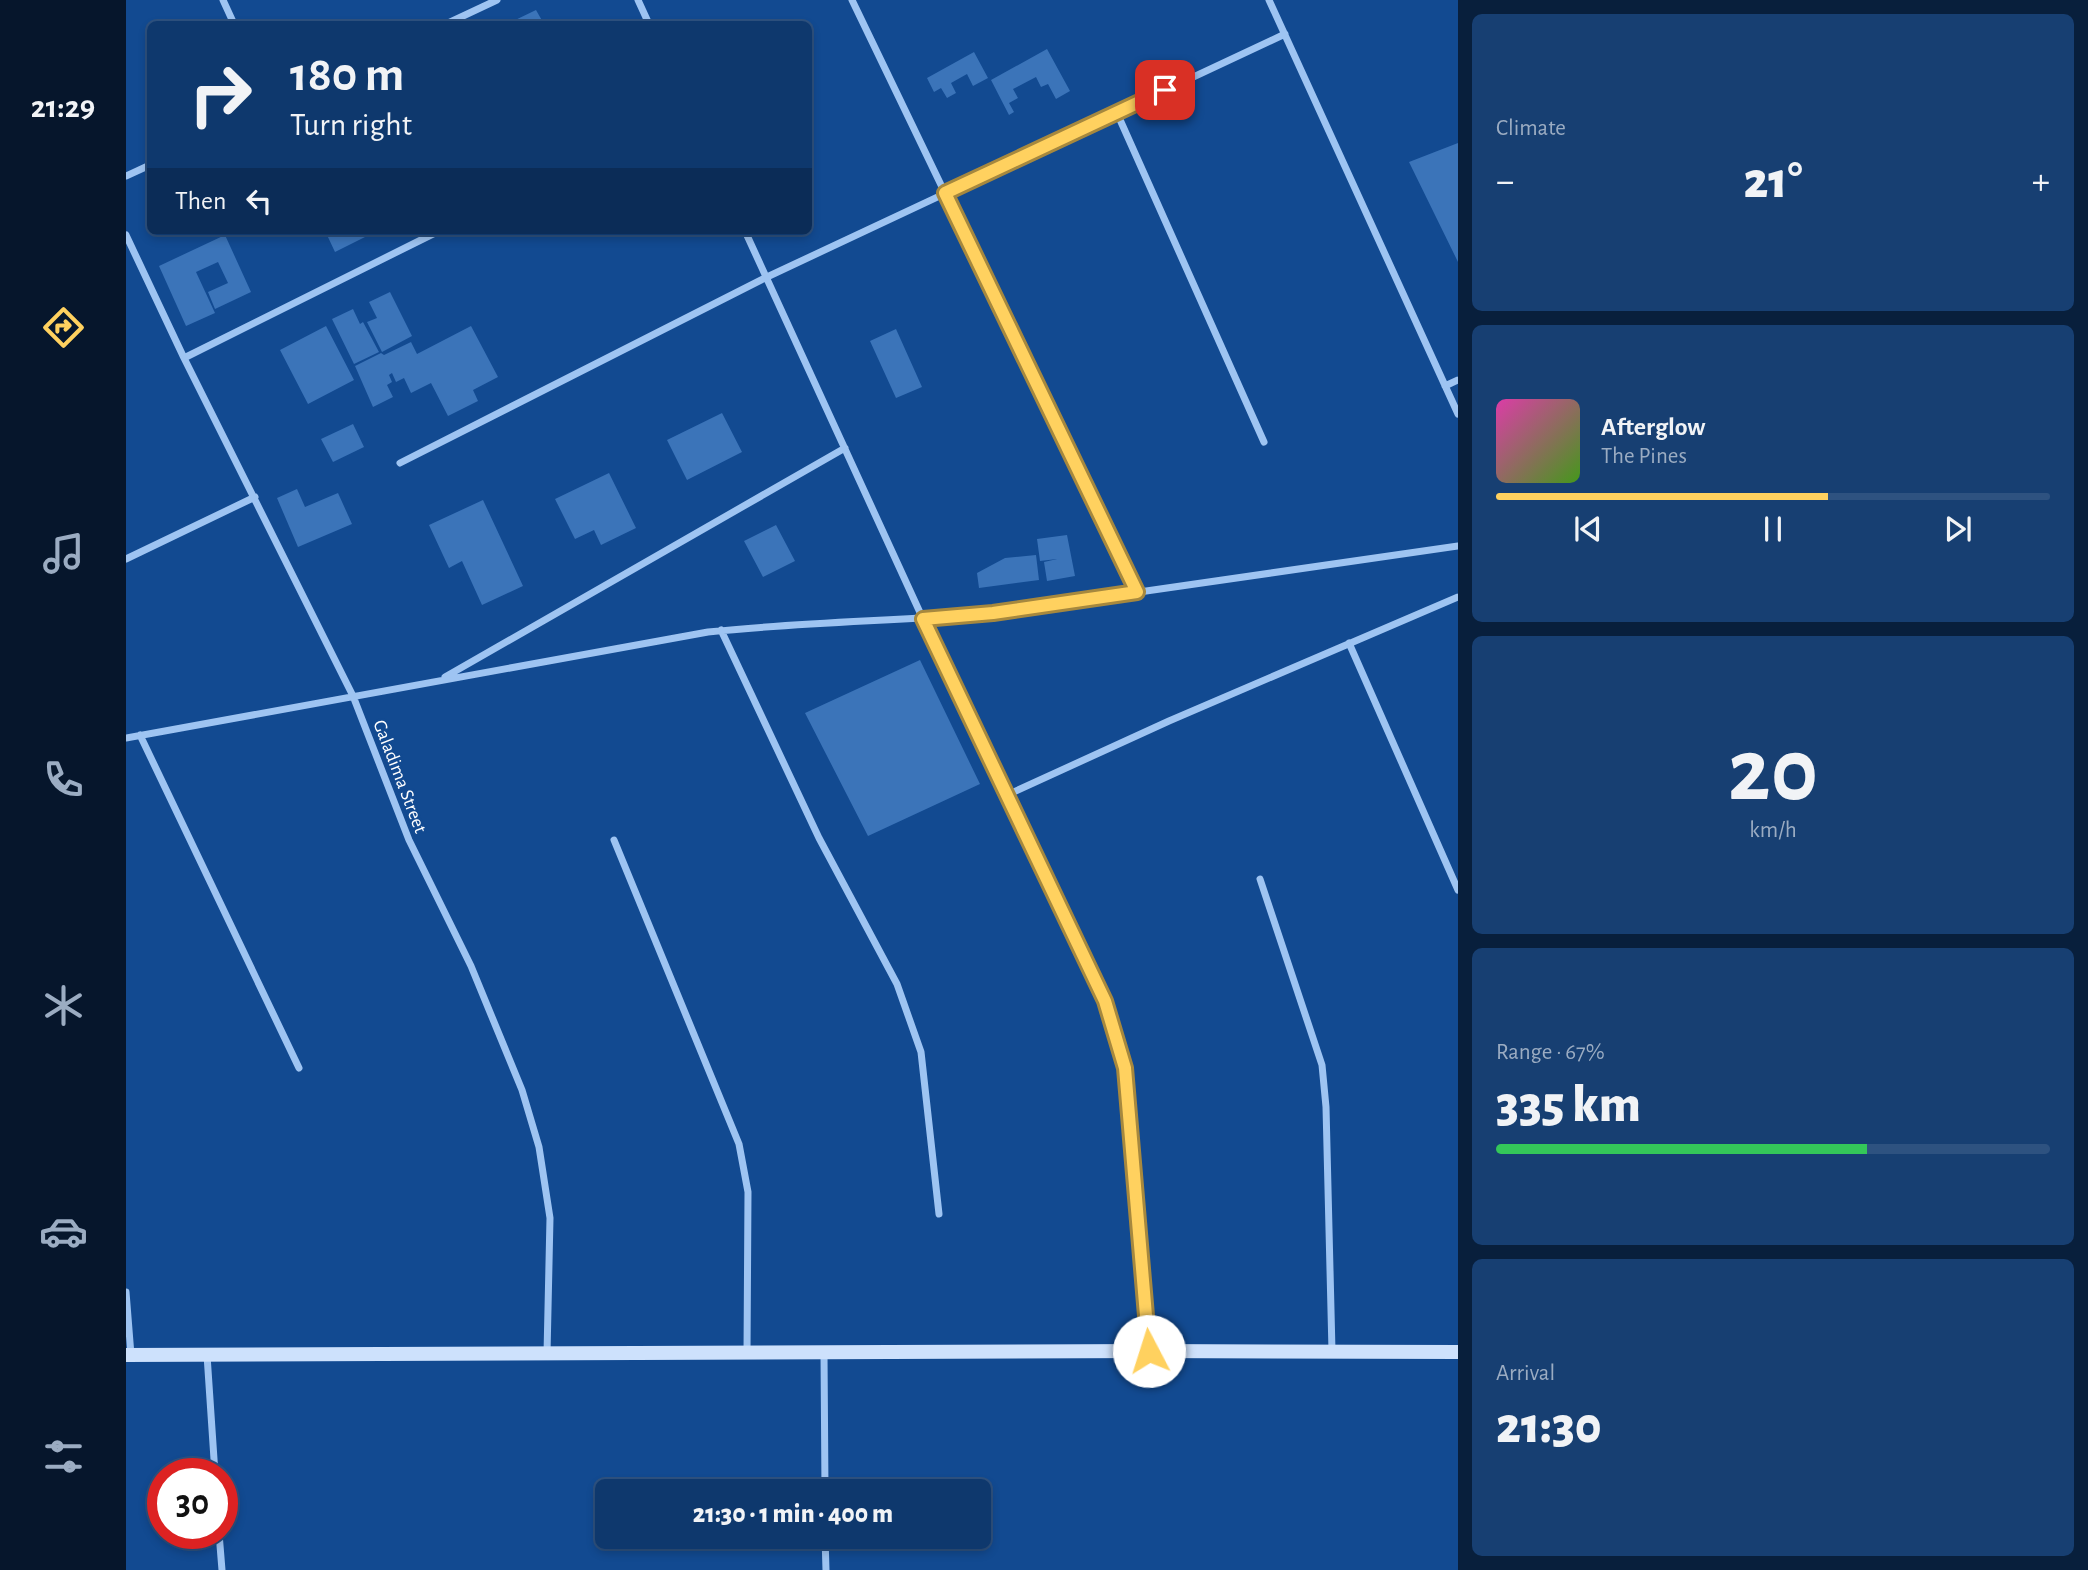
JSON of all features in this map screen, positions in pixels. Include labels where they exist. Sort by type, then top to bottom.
[{"type":"street","points":[[223,0],[233,21]]},
{"type":"street","points":[[452,21],[498,0]]},
{"type":"street","points":[[638,0],[648,21]]},
{"type":"street","points":[[852,0],[1137,592]]},
{"type":"street","points":[[1269,0],[1458,414]]},
{"type":"street","points":[[400,463],[767,277],[1284,34]]},
{"type":"street","points":[[1117,113],[1264,442]]},
{"type":"street","points":[[126,176],[147,166]]},
{"type":"street","name":"Galadima Street","points":[[126,235],[184,358],[353,696],[409,841],[475,977],[522,1090],[539,1147],[550,1218],[547,1354]]},
{"type":"street","points":[[184,358],[431,235]]},
{"type":"street","points":[[747,235],[923,619],[1105,1001],[1125,1068],[1149,1351]]},
{"type":"street","points":[[1445,386],[1458,380]]},
{"type":"street","points":[[439,680],[845,447]]},
{"type":"street","points":[[126,559],[255,497]]},
{"type":"street","points":[[126,738],[721,630],[993,613],[1458,546]]},
{"type":"street","points":[[1007,795],[1458,597]]},
{"type":"street","points":[[721,630],[819,838],[897,984],[920,1052],[939,1214]]},
{"type":"street","points":[[1349,643],[1458,890]]},
{"type":"street","points":[[140,735],[299,1068]]},
{"type":"street","points":[[614,840],[739,1144],[748,1192],[747,1353]]},
{"type":"street","points":[[1260,879],[1322,1065],[1326,1107],[1332,1351]]},
{"type":"street","points":[[126,1292],[129,1355],[1458,1352]]},
{"type":"street","points":[[824,1352],[825,1479]]},
{"type":"street","points":[[207,1354],[214,1458]]},
{"type":"street","points":[[220,1549],[222,1570]]},
{"type":"street","points":[[825,1549],[826,1570]]},
{"type":"building","points":[[536,10],[542,21],[513,21]]},
{"type":"building","points":[[1047,49],[1070,91],[1056,99],[1048,84],[1041,87],[1036,77],[1013,89],[1018,98],[1009,103],[1014,112],[1009,115],[991,80]]},
{"type":"building","points":[[974,52],[988,78],[973,86],[967,74],[951,83],[956,93],[947,98],[941,88],[934,92],[927,78]]},
{"type":"building","points":[[1458,143],[1458,262],[1409,162]]},
{"type":"building","points":[[225,235],[251,292],[215,309],[208,292],[228,283],[218,262],[196,272],[215,313],[186,326],[159,266]]},
{"type":"building","points":[[327,235],[364,235],[365,237],[335,252]]},
{"type":"building","points":[[390,292],[412,336],[382,352],[367,322],[377,318],[369,302]]},
{"type":"building","points":[[353,309],[379,352],[354,364],[332,319]]},
{"type":"building","points":[[326,326],[354,380],[308,404],[280,350]]},
{"type":"building","points":[[471,326],[498,377],[473,390],[478,401],[448,416],[431,383],[411,393],[404,378],[396,382],[392,373],[389,375],[392,382],[387,385],[393,397],[373,407],[355,366],[411,342],[417,354]]},
{"type":"building","points":[[896,329],[922,387],[896,398],[870,341]]},
{"type":"building","points":[[722,413],[742,452],[687,480],[667,440]]},
{"type":"building","points":[[353,424],[364,447],[333,462],[321,439]]},
{"type":"building","points":[[609,473],[636,528],[601,545],[594,530],[575,539],[555,499]]},
{"type":"building","points":[[297,489],[305,507],[338,493],[352,524],[298,547],[277,498]]},
{"type":"building","points":[[483,500],[523,586],[482,605],[462,561],[449,568],[429,525]]},
{"type":"building","points":[[776,525],[795,561],[763,577],[744,541]]},
{"type":"building","points":[[1067,535],[1075,576],[1047,581],[1044,562],[1057,559],[1040,561],[1037,539]]},
{"type":"building","points":[[1036,555],[1039,580],[979,588],[977,573],[1005,558]]},
{"type":"building","points":[[920,660],[980,784],[868,836],[805,713]]},
{"type":"route","points":[[1149,1351],[1125,1068],[1105,1001],[923,619],[993,613],[1137,592],[945,193],[1165,90]]}]
